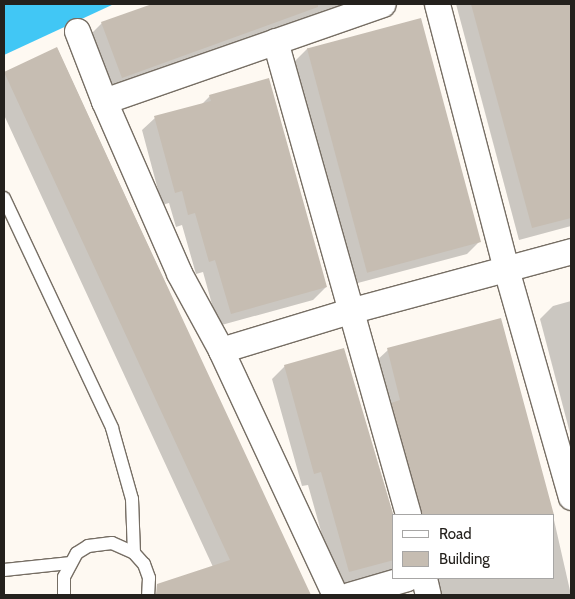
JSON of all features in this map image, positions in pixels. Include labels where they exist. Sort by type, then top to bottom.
[{"type":"street","points":[[104,101],[383,4]]},
{"type":"street","points":[[437,4],[506,269],[571,497]]},
{"type":"street","points":[[77,30],[104,101],[179,274],[221,350],[335,595]]},
{"type":"street","points":[[275,41],[353,310],[408,514]]},
{"type":"street","points":[[221,350],[353,310],[571,251]]},
{"type":"street","points":[[349,595],[404,579]]},
{"type":"street","points":[[424,579],[428,595]]},
{"type":"lane","points":[[4,198],[112,428],[132,499],[134,553]]},
{"type":"lane","points":[[64,595],[64,577],[69,563],[88,546],[100,543],[112,543],[134,553],[144,564],[149,594]]},
{"type":"lane","points":[[4,570],[69,563]]},
{"type":"water","points":[[4,4],[114,4],[4,55]]},
{"type":"building","points":[[152,4],[318,4],[318,7],[122,78],[101,22]]},
{"type":"building","points":[[471,4],[571,4],[571,218],[532,228]]},
{"type":"building","points":[[421,18],[481,242],[367,273],[307,49]]},
{"type":"building","points":[[57,47],[311,595],[156,595],[157,584],[230,560],[4,72]]},
{"type":"building","points":[[269,78],[327,287],[231,314],[215,260],[209,262],[195,213],[188,215],[182,191],[175,193],[154,116],[211,101],[209,95]]},
{"type":"building","points":[[501,318],[554,514],[422,514],[391,403],[400,400],[387,348]]},
{"type":"building","points":[[344,348],[393,514],[392,561],[349,572],[321,472],[314,474],[284,365]]}]
